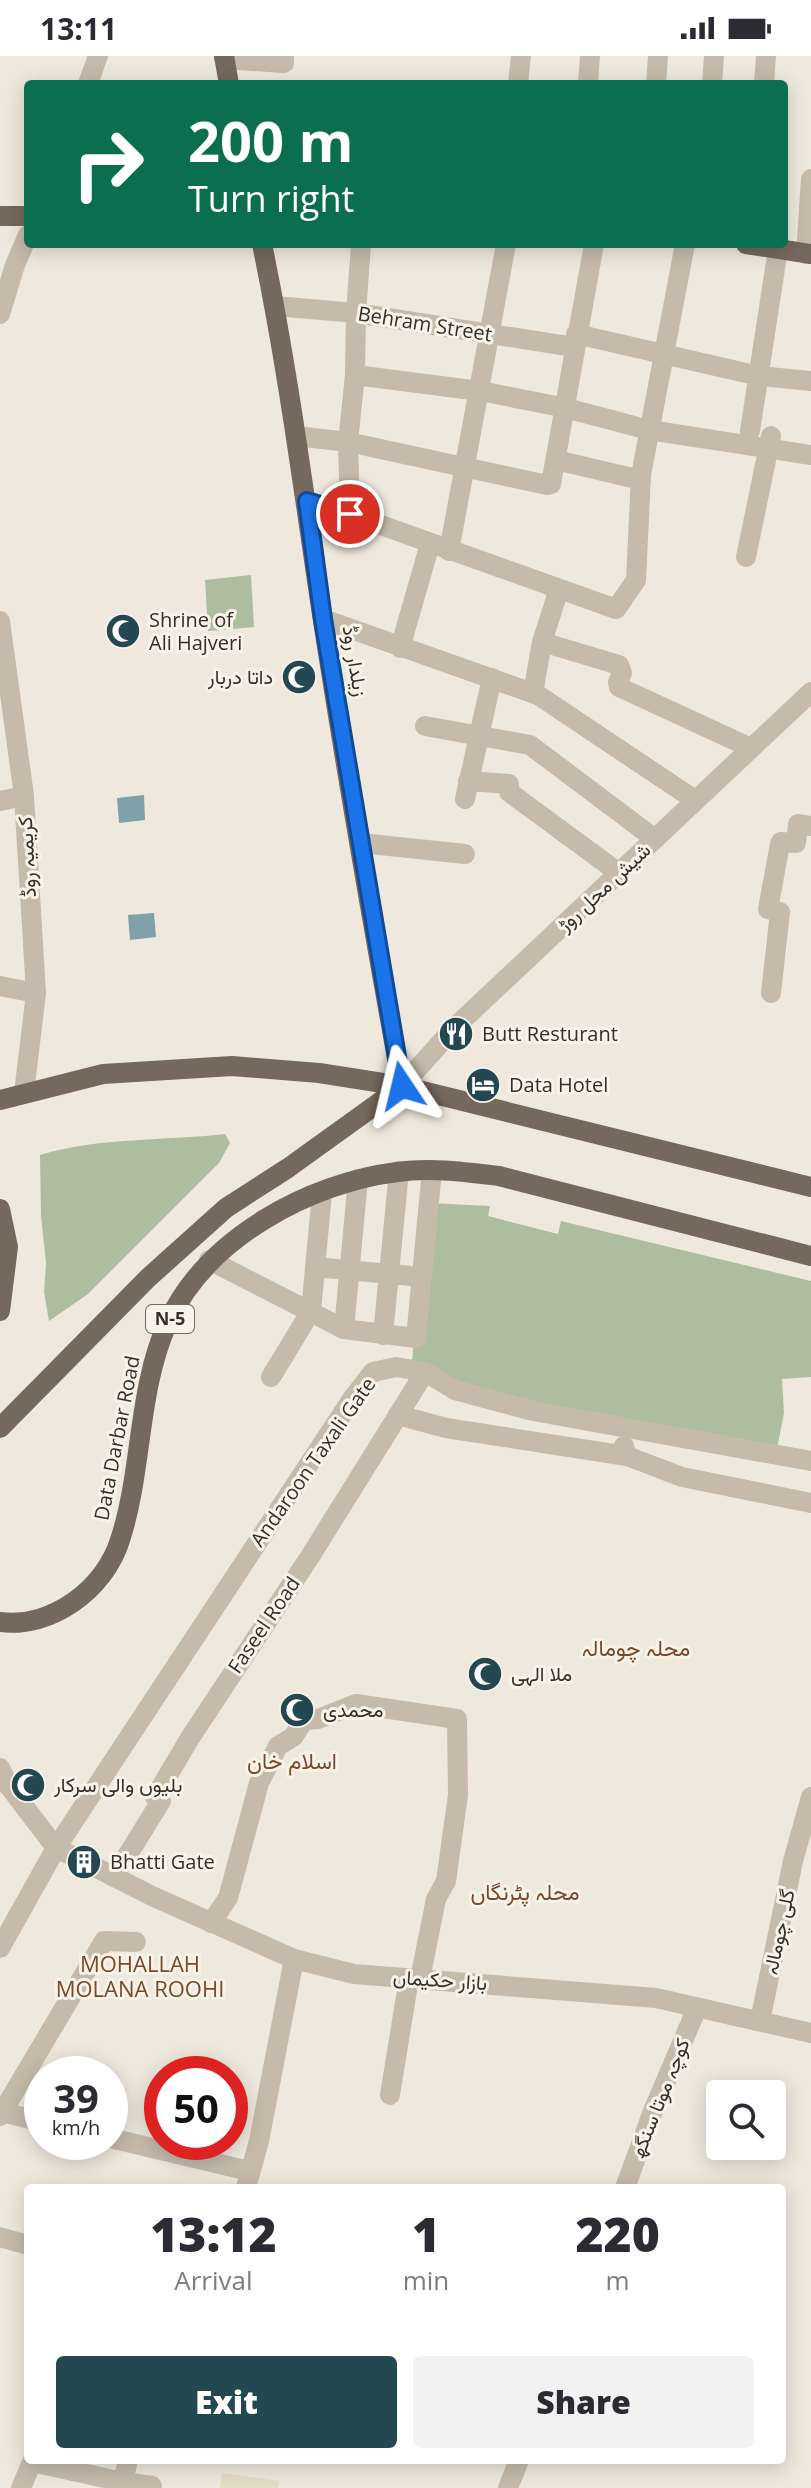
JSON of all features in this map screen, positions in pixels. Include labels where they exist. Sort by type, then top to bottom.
[{"type":"main road","points":[[224,58],[228,80]]},
{"type":"main road","points":[[0,216],[24,216]]},
{"type":"main road","name":"زیلدار روڈ","points":[[263,248],[275,306],[323,619],[402,1086]]},
{"type":"main road","points":[[773,248],[808,254]]},
{"type":"main road","points":[[0,1100],[103,1074],[232,1066],[319,1073],[402,1086],[811,1187]]},
{"type":"main road","points":[[0,1428],[148,1278],[226,1208],[288,1168],[402,1086]]},
{"type":"main road","name":"Data Darbar Road","points":[[0,1622],[33,1622],[59,1612],[100,1576],[120,1542],[152,1371],[168,1323],[209,1260],[262,1220],[358,1179],[399,1171],[432,1170],[499,1176],[811,1256]]},
{"type":"main road","points":[[0,1209],[8,1247],[0,1311]]},
{"type":"main road","points":[[0,1635],[33,1622]]},
{"type":"street","points":[[89,80],[98,56]]},
{"type":"street","points":[[224,58],[284,63],[284,56]]},
{"type":"street","points":[[518,80],[521,56]]},
{"type":"street","points":[[588,80],[590,56]]},
{"type":"street","points":[[656,80],[658,56]]},
{"type":"street","points":[[712,80],[714,56]]},
{"type":"street","points":[[764,80],[766,56]]},
{"type":"street","points":[[808,254],[811,179]]},
{"type":"street","points":[[0,314],[24,244]]},
{"type":"street","points":[[350,514],[348,442],[355,375],[361,248]]},
{"type":"street","points":[[400,648],[440,547],[466,468],[505,248]]},
{"type":"street","points":[[296,436],[348,442],[551,484],[593,248]]},
{"type":"street","points":[[307,501],[616,609],[633,587],[641,480],[684,248]]},
{"type":"street","points":[[750,431],[778,249]]},
{"type":"street","name":"Behram Street","points":[[275,306],[356,313],[490,335],[575,340],[664,353],[759,376],[811,381]]},
{"type":"street","points":[[355,375],[480,391],[566,408],[649,430],[770,442],[811,455]]},
{"type":"street","points":[[746,557],[770,442]]},
{"type":"street","points":[[556,460],[641,480]]},
{"type":"street","points":[[533,693],[542,642],[559,589]]},
{"type":"street","points":[[323,619],[533,693],[695,800]]},
{"type":"street","name":"کریمیہ روڈ","points":[[0,621],[24,796],[36,993],[24,1093]]},
{"type":"street","points":[[542,642],[619,665],[622,673],[619,687],[751,748]]},
{"type":"street","points":[[492,678],[466,790],[509,784],[509,792],[619,873]]},
{"type":"street","name":"شیش محل روڑ","points":[[402,1086],[454,1028],[811,692]]},
{"type":"street","points":[[425,726],[530,745],[655,839]]},
{"type":"street","points":[[0,801],[24,796]]},
{"type":"street","points":[[771,993],[780,912],[768,909],[780,844],[796,843],[798,824],[811,826]]},
{"type":"street","points":[[361,843],[465,854]]},
{"type":"street","points":[[0,986],[36,993]]},
{"type":"street","points":[[209,1260],[344,1329],[416,1338],[432,1170]]},
{"type":"street","points":[[383,1335],[399,1171]]},
{"type":"street","points":[[344,1329],[358,1179]]},
{"type":"street","points":[[271,1377],[311,1311],[322,1193]]},
{"type":"street","points":[[315,1267],[422,1277]]},
{"type":"street","name":"Andaroon Taxali Gate","points":[[56,1848],[352,1399],[373,1372],[396,1367],[425,1372],[455,1390],[533,1411],[811,1461]]},
{"type":"street","name":"Faseel Road","points":[[114,1877],[161,1801],[155,1797],[190,1738],[311,1555],[425,1372]]},
{"type":"street","points":[[398,1415],[446,1428],[627,1456],[682,1477],[811,1503]]},
{"type":"street","points":[[618,1427],[627,1456]]},
{"type":"street","points":[[211,1923],[228,1898],[259,1783],[278,1746],[293,1737],[304,1720],[318,1719],[356,1704],[457,1719],[458,1795],[446,1881],[436,1899],[414,1979],[390,2095]]},
{"type":"street","points":[[0,1768],[8,1785],[56,1848],[0,1948]]},
{"type":"street","name":"گلی چومالہ","points":[[760,2021],[793,1861],[811,1797]]},
{"type":"street","name":"بازار حکیماں","points":[[56,1848],[211,1923],[294,1959],[354,1974],[656,1998],[811,2033]]},
{"type":"street","points":[[24,2118],[1,2114],[104,1941],[136,1942]]},
{"type":"street","points":[[128,2143],[248,2180],[259,2141],[294,1959]]},
{"type":"street","name":"کوچہ موتا سنگھ","points":[[626,2184],[653,2111],[697,2008]]},
{"type":"street","points":[[0,2237],[24,2244]]},
{"type":"street","points":[[21,2488],[31,2464]]},
{"type":"street","points":[[41,2464],[151,2488]]},
{"type":"street","points":[[123,2482],[127,2464]]},
{"type":"street","points":[[508,2488],[517,2464]]},
{"type":"green space","points":[[251,575],[254,627],[208,631],[205,580]]},
{"type":"green space","points":[[225,1134],[230,1143],[219,1163],[88,1294],[49,1321],[44,1292],[46,1263],[40,1155],[109,1142]]},
{"type":"green space","points":[[429,1203],[490,1206],[488,1216],[558,1234],[561,1221],[811,1281],[811,1377],[782,1379],[784,1413],[776,1454],[533,1411],[411,1370]]},
{"type":"shaded area","points":[[222,2473],[279,2481],[278,2488],[220,2488]]},
{"type":"water","points":[[144,795],[145,820],[119,823],[117,798]]},
{"type":"water","points":[[154,913],[156,937],[130,940],[128,915]]},
{"type":"place","name":"Shrine of Ali Hajveri","points":[[123,631]]},
{"type":"place","name":"داتا دربار","points":[[299,677]]},
{"type":"place","name":"Butt Resturant","points":[[456,1034]]},
{"type":"place","name":"Data Hotel","points":[[483,1085]]},
{"type":"place","name":"ملا الہی","points":[[485,1674]]},
{"type":"place","name":"محمدی","points":[[297,1710]]},
{"type":"place","name":"بلیوں والی سرکار","points":[[28,1785]]},
{"type":"place","name":"Bhatti Gate","points":[[84,1862]]},
{"type":"district","name":"محلہ چومالہ","points":[[636,1648]]},
{"type":"district","name":"اسلام خان","points":[[292,1761]]},
{"type":"district","name":"محلہ پٹرنگاں","points":[[525,1892]]},
{"type":"district","name":"MOHALLAH MOLANA ROOHI","points":[[140,1976]]},
{"type":"route","points":[[350,514],[307,501],[323,619],[402,1086]]}]
